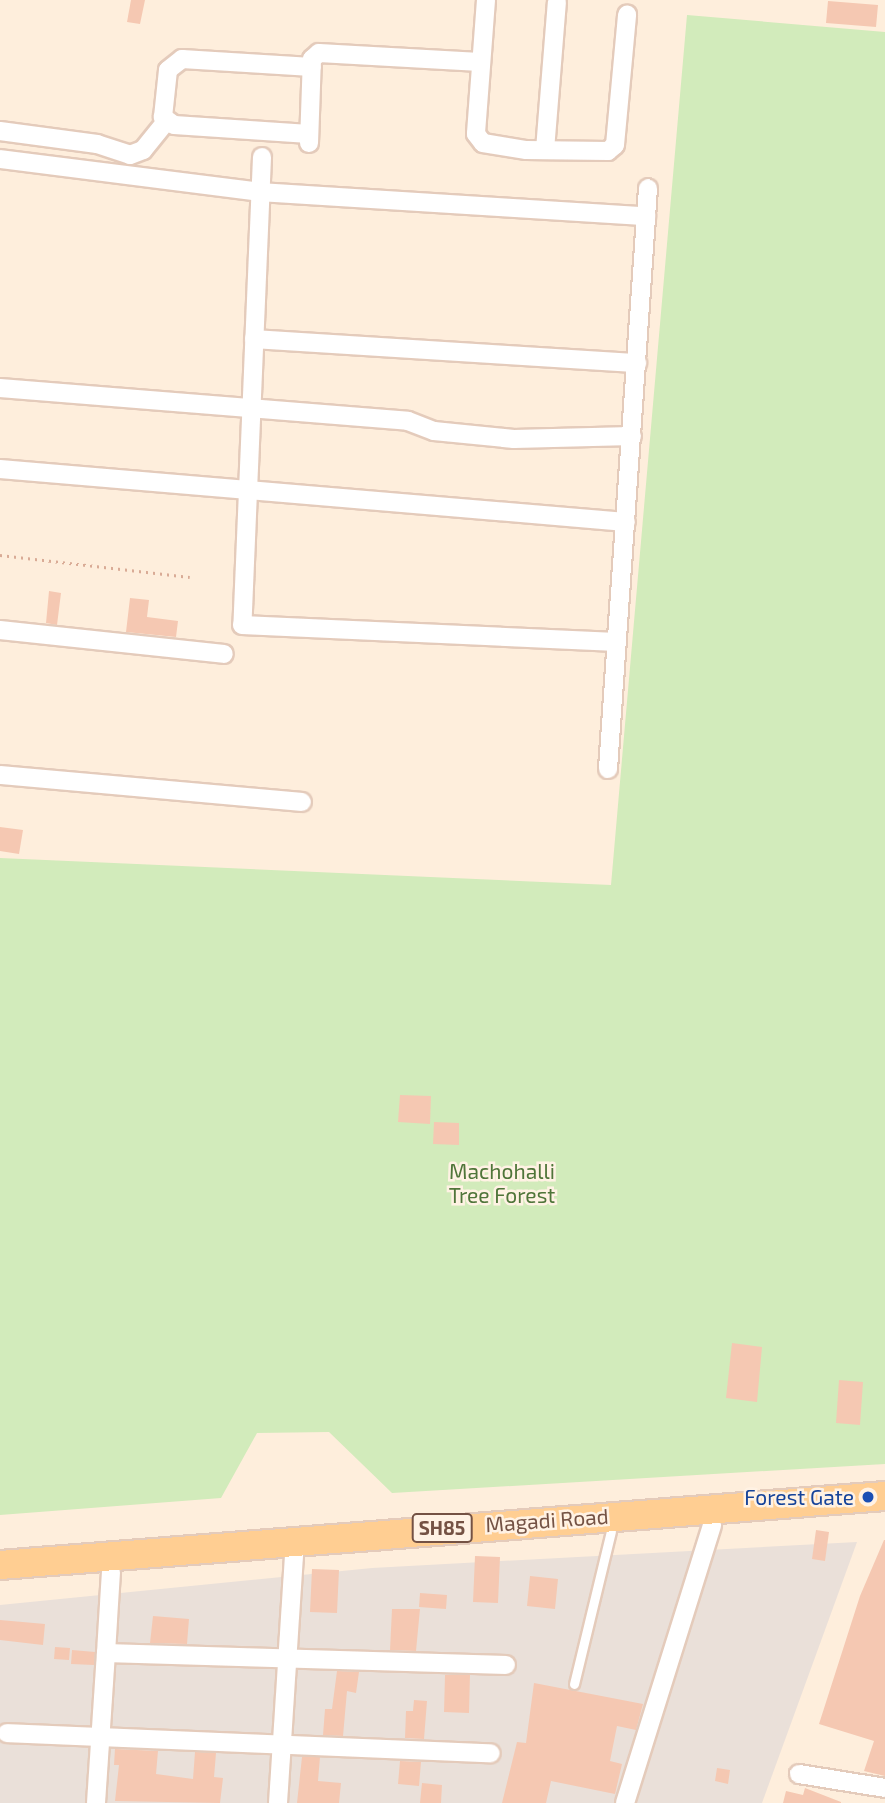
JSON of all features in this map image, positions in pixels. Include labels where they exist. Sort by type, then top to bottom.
[{"type":"main road","name":"Magadi Road","points":[[0,1565],[885,1496]]},
{"type":"main road","name":"Magadi Road","points":[[0,1581],[611,1531],[885,1512]]},
{"type":"street","points":[[486,0],[476,134],[483,143],[545,150],[608,151],[615,145],[627,15]]},
{"type":"street","points":[[545,150],[557,2]]},
{"type":"street","points":[[166,122],[309,138],[312,59],[324,52],[480,62]]},
{"type":"street","points":[[0,131],[97,144],[130,155],[143,150],[166,122],[168,70],[182,59],[312,67]]},
{"type":"street","points":[[262,157],[242,625],[617,642]]},
{"type":"street","points":[[0,159],[260,192],[646,216]]},
{"type":"street","points":[[608,769],[648,188]]},
{"type":"street","points":[[254,339],[636,363]]},
{"type":"street","points":[[0,388],[408,422],[433,430],[514,439],[632,436]]},
{"type":"street","points":[[0,469],[626,522]]},
{"type":"street","points":[[0,630],[223,654]]},
{"type":"street","points":[[0,775],[302,802]]},
{"type":"street","points":[[625,1803],[712,1525]]},
{"type":"street","points":[[278,1803],[294,1556]]},
{"type":"street","points":[[96,1803],[111,1572]]},
{"type":"street","points":[[106,1653],[506,1665]]},
{"type":"street","points":[[2,1733],[282,1741],[491,1753]]},
{"type":"street","points":[[799,1774],[885,1788]]},
{"type":"lane","points":[[574,1684],[611,1531]]},
{"type":"path","points":[[0,555],[190,577]]},
{"type":"shaded area","points":[[857,1542],[762,1803],[0,1803],[0,1605],[372,1568]]},
{"type":"green space","name":"Machohalli Tree Forest","points":[[687,15],[885,32],[885,1464],[392,1493],[329,1432],[257,1433],[221,1498],[0,1515],[0,858],[611,885]]},
{"type":"building","points":[[131,0],[145,0],[140,24],[127,22]]},
{"type":"building","points":[[828,1],[878,5],[876,27],[826,23]]},
{"type":"building","points":[[49,591],[61,593],[57,625],[46,623]]},
{"type":"building","points":[[130,598],[149,600],[147,617],[178,621],[176,637],[126,632]]},
{"type":"building","points":[[0,827],[23,830],[19,854],[0,851]]},
{"type":"building","points":[[400,1095],[431,1096],[430,1124],[398,1122]]},
{"type":"building","points":[[434,1122],[459,1123],[459,1145],[433,1144]]},
{"type":"building","points":[[732,1343],[762,1347],[757,1402],[726,1398]]},
{"type":"building","points":[[839,1380],[863,1382],[860,1425],[836,1423]]},
{"type":"building","points":[[816,1530],[829,1532],[825,1561],[812,1559]]},
{"type":"building","points":[[884,1540],[885,1776],[864,1771],[874,1741],[819,1724],[860,1596]]},
{"type":"building","points":[[475,1556],[500,1557],[498,1603],[473,1602]]},
{"type":"building","points":[[312,1569],[339,1570],[337,1613],[310,1612]]},
{"type":"building","points":[[530,1576],[558,1579],[555,1609],[527,1606]]},
{"type":"building","points":[[420,1593],[447,1595],[446,1609],[419,1607]]},
{"type":"building","points":[[392,1609],[420,1609],[416,1651],[390,1650]]},
{"type":"building","points":[[153,1616],[189,1619],[187,1644],[150,1643]]},
{"type":"building","points":[[0,1620],[45,1624],[43,1645],[0,1640]]},
{"type":"building","points":[[55,1647],[70,1648],[69,1660],[54,1659]]},
{"type":"building","points":[[72,1650],[95,1652],[94,1665],[71,1664]]},
{"type":"building","points":[[337,1671],[359,1672],[356,1693],[347,1691],[343,1736],[323,1735],[325,1709],[332,1709]]},
{"type":"building","points":[[445,1675],[470,1675],[469,1713],[444,1712]]},
{"type":"building","points":[[534,1683],[643,1704],[636,1730],[617,1726],[610,1761],[622,1764],[615,1794],[551,1781],[546,1803],[502,1803],[517,1742],[526,1743]]},
{"type":"building","points":[[414,1700],[427,1701],[424,1739],[405,1738],[406,1711],[413,1711]]},
{"type":"building","points":[[115,1749],[158,1751],[156,1774],[193,1779],[195,1752],[216,1753],[214,1777],[223,1778],[220,1803],[115,1801],[119,1765],[114,1765]]},
{"type":"building","points":[[302,1757],[320,1757],[318,1781],[341,1783],[339,1803],[297,1803]]},
{"type":"building","points":[[400,1761],[421,1762],[419,1786],[398,1784]]},
{"type":"building","points":[[717,1768],[730,1770],[728,1784],[715,1781]]},
{"type":"building","points":[[422,1783],[442,1785],[441,1803],[420,1803]]},
{"type":"building","points":[[805,1788],[841,1803],[783,1803],[786,1791],[803,1795]]},
{"type":"place","name":"Forest Gate","points":[[868,1497]]}]
